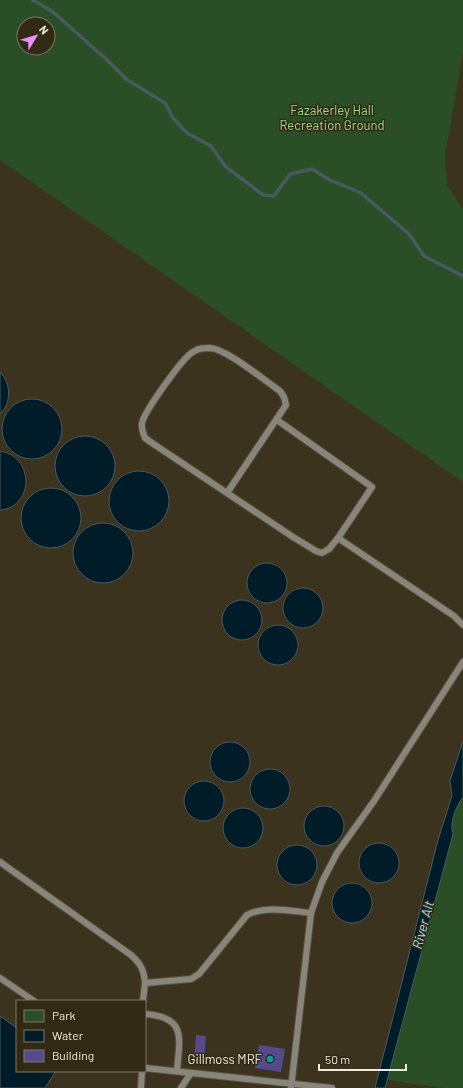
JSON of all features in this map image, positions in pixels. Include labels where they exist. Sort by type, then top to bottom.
[{"type":"lane","points":[[227,493],[286,405],[280,391],[225,353],[213,348],[202,348],[193,351],[185,358],[148,409],[142,422],[145,438],[227,493],[316,551],[322,553],[329,549],[338,538],[372,487],[277,420]]},
{"type":"lane","points":[[338,538],[454,616],[463,625]]},
{"type":"lane","points":[[291,1086],[311,913],[322,882],[337,853],[374,801],[463,662]]},
{"type":"lane","points":[[0,862],[139,962],[144,972],[144,1000]]},
{"type":"lane","points":[[144,983],[191,979],[199,974],[247,915],[256,910],[264,909],[311,913]]},
{"type":"lane","points":[[0,978],[33,1000]]},
{"type":"lane","points":[[146,1014],[158,1015],[170,1020],[176,1026],[180,1035],[177,1070]]},
{"type":"lane","points":[[146,1068],[177,1070],[291,1086],[332,1088]]},
{"type":"lane","points":[[141,1088],[142,1072]]},
{"type":"lane","points":[[181,1088],[191,1073]]},
{"type":"green space","name":"Fazakerley Hall Recreation Ground","points":[[0,0],[463,0],[463,53],[445,155],[447,185],[463,209],[463,482],[0,160]]},
{"type":"green space","points":[[463,797],[463,1088],[443,1088],[387,1080],[453,834],[452,825],[454,815]]},
{"type":"water","points":[[0,372],[4,377],[9,393],[7,404],[0,414]]},
{"type":"water","points":[[32,399],[49,404],[57,412],[62,429],[57,446],[49,454],[32,459],[15,454],[7,446],[2,429],[7,412],[15,404]]},
{"type":"water","points":[[85,436],[102,441],[110,449],[115,466],[110,483],[102,491],[85,496],[68,491],[60,483],[55,466],[60,449],[68,441]]},
{"type":"water","points":[[0,451],[11,455],[19,462],[24,471],[26,481],[20,500],[11,507],[0,510]]},
{"type":"water","points":[[139,471],[156,476],[164,484],[169,501],[164,518],[156,526],[139,531],[122,526],[114,518],[109,501],[114,484],[122,476]]},
{"type":"water","points":[[51,488],[68,493],[76,501],[81,518],[76,535],[68,543],[51,548],[34,543],[26,535],[21,518],[26,501],[34,493]]},
{"type":"water","points":[[103,523],[120,528],[128,536],[133,553],[128,570],[120,578],[103,583],[86,578],[78,570],[73,553],[78,536],[86,528]]},
{"type":"water","points":[[271,563],[278,566],[284,572],[287,583],[286,591],[278,600],[271,603],[263,603],[256,600],[248,591],[247,579],[250,572],[259,564]]},
{"type":"water","points":[[307,588],[314,591],[320,597],[323,608],[322,616],[314,625],[307,628],[299,628],[292,625],[284,616],[283,604],[286,597],[295,589]]},
{"type":"water","points":[[246,600],[253,603],[259,609],[262,620],[261,628],[253,637],[246,640],[238,640],[231,637],[223,628],[222,616],[225,609],[234,601]]},
{"type":"water","points":[[282,625],[289,628],[295,634],[298,645],[297,653],[289,662],[282,665],[274,665],[267,662],[259,653],[258,641],[261,634],[270,626]]},
{"type":"water","name":"River Alt","points":[[463,741],[463,797],[454,815],[452,825],[453,834],[385,1088],[375,1088],[438,840],[452,796],[450,781]]},
{"type":"water","points":[[234,742],[241,745],[247,751],[250,762],[249,770],[241,779],[234,782],[226,782],[219,779],[211,770],[210,758],[213,751],[222,743]]},
{"type":"water","points":[[274,769],[281,772],[287,778],[290,789],[289,797],[281,806],[274,809],[266,809],[259,806],[251,797],[250,785],[253,778],[262,770]]},
{"type":"water","points":[[208,781],[215,784],[221,790],[224,801],[223,809],[215,818],[208,821],[200,821],[193,818],[185,809],[184,797],[187,790],[196,782]]},
{"type":"water","points":[[328,806],[335,809],[341,815],[344,826],[343,834],[335,843],[328,846],[320,846],[313,843],[305,834],[304,822],[307,815],[316,807]]},
{"type":"water","points":[[247,808],[254,811],[260,817],[263,828],[262,836],[254,845],[247,848],[239,848],[232,845],[224,836],[223,824],[226,817],[235,809]]},
{"type":"water","points":[[383,843],[390,846],[396,852],[399,863],[398,871],[390,880],[383,883],[375,883],[368,880],[360,871],[359,859],[362,852],[371,844]]},
{"type":"water","points":[[301,845],[308,848],[314,854],[317,865],[316,873],[308,882],[301,885],[293,885],[286,882],[278,873],[277,861],[280,854],[289,846]]},
{"type":"water","points":[[356,883],[363,886],[369,892],[372,903],[371,911],[363,920],[356,923],[348,923],[341,920],[333,911],[332,899],[335,892],[344,884]]},
{"type":"water","points":[[0,1016],[16,1027],[16,1072],[55,1072],[45,1088],[0,1088]]},
{"type":"building","points":[[196,1035],[206,1036],[204,1062],[194,1061]]},
{"type":"building","name":"Gillmoss MRF","points":[[259,1045],[285,1049],[281,1072],[255,1068]]},
{"type":"waterway","points":[[33,0],[53,12],[106,59],[126,79],[165,103],[173,118],[187,133],[211,146],[225,166],[263,195],[274,196],[290,174],[312,169],[330,180],[361,193],[409,234],[424,256],[463,276]]},
{"type":"place","name":"Gillmoss MRF","points":[[270,1059]]}]
